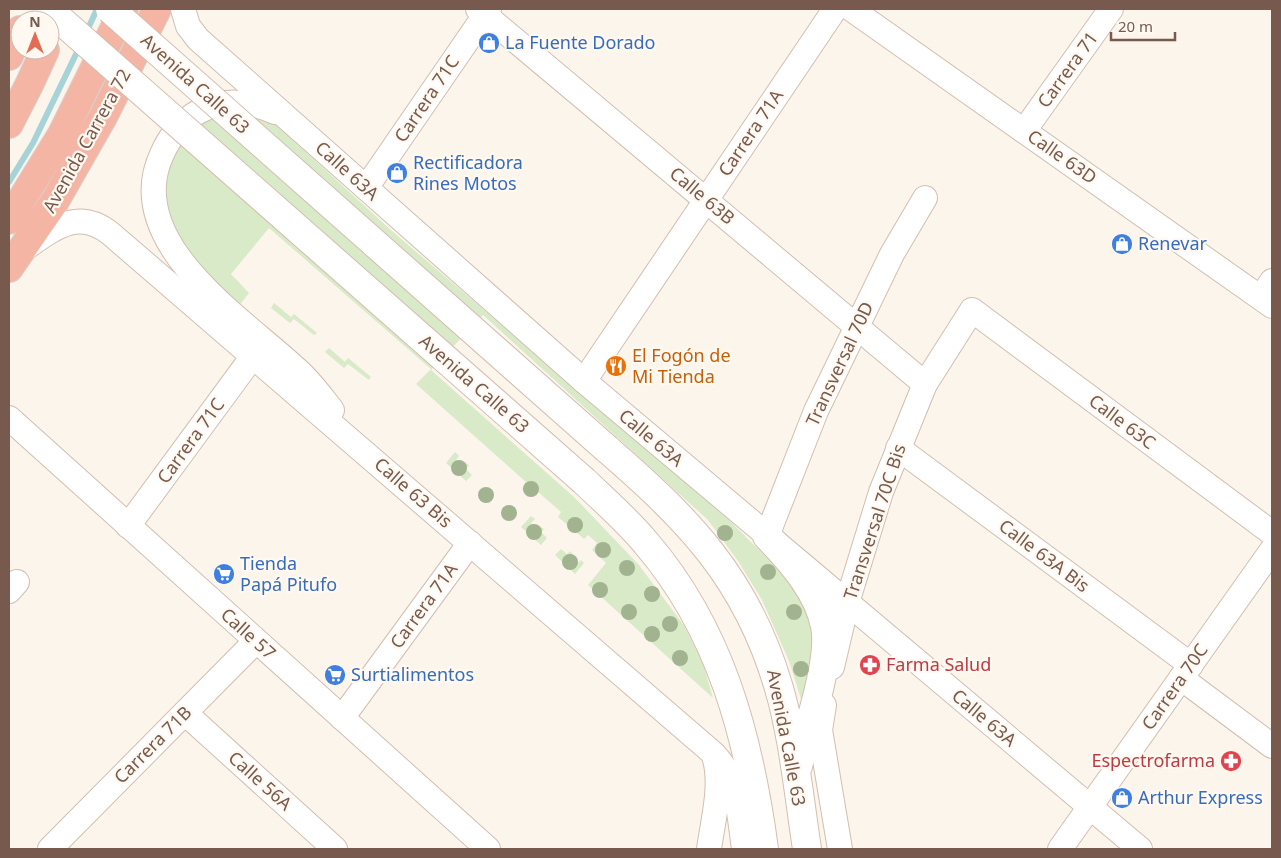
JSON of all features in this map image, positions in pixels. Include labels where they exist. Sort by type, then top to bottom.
[{"type":"highway","name":"Avenida Carrera 72","points":[[9,220],[58,141],[124,9]]},
{"type":"highway","name":"Avenida Carrera 72","points":[[15,260],[55,201],[104,115],[157,9]]},
{"type":"highway","points":[[9,124],[39,60]]},
{"type":"highway","points":[[55,201],[58,141],[104,115]]},
{"type":"main road","name":"Avenida Calle 63","points":[[48,9],[584,481],[646,543],[697,616],[718,660],[741,725],[757,795],[764,849]]},
{"type":"main road","name":"Avenida Calle 63","points":[[110,9],[608,449],[701,539],[720,563],[742,598],[756,626],[779,686],[807,849]]},
{"type":"main road","points":[[767,536],[788,558],[809,587],[818,606],[826,639],[824,665],[796,777]]},
{"type":"street","name":"Calle 63A","points":[[183,9],[188,26],[198,39],[584,381],[1140,849]]},
{"type":"street","name":"Carrera 71A","points":[[584,381],[834,9]]},
{"type":"street","name":"Calle 63D","points":[[851,9],[1024,131],[1268,295]]},
{"type":"street","name":"Carrera 71","points":[[1024,131],[1111,9]]},
{"type":"street","name":"Calle 63B","points":[[484,11],[925,384]]},
{"type":"street","name":"Carrera 71C","points":[[366,188],[484,11]]},
{"type":"street","points":[[285,117],[263,106],[229,102],[208,106],[190,116],[172,136],[159,161],[154,181],[154,204],[168,243],[185,266],[307,379],[368,455]]},
{"type":"street","name":"Transversal 70D","points":[[767,536],[816,411],[892,254],[925,198]]},
{"type":"street","name":"Calle 63 Bis","points":[[15,260],[53,229],[69,222],[86,221],[97,223],[714,754],[726,768],[735,788],[744,849]]},
{"type":"street","name":"Transversal 70C Bis","points":[[840,849],[822,749],[821,719],[847,603],[881,492],[925,384],[972,310]]},
{"type":"street","name":"Calle 63C","points":[[972,310],[1272,534]]},
{"type":"street","name":"Carrera 71C","points":[[128,526],[253,356]]},
{"type":"street","name":"Calle 57","points":[[9,418],[488,849]]},
{"type":"street","name":"Calle 63A Bis","points":[[898,448],[1186,672],[1272,746]]},
{"type":"street","name":"Carrera 71A","points":[[342,718],[470,543]]},
{"type":"street","name":"Carrera 70C","points":[[1060,849],[1272,550]]},
{"type":"street","name":"Carrera 71B","points":[[54,848],[256,641]]},
{"type":"street","name":"Calle 56A","points":[[185,713],[335,849]]},
{"type":"street","points":[[709,849],[717,784],[717,764],[714,754]]},
{"type":"green space","points":[[222,112],[253,114],[272,121],[392,231],[730,521],[790,581],[811,610],[818,643],[810,693],[801,699],[789,661],[762,600],[738,561],[708,520],[483,315],[431,370],[574,497],[639,565],[685,627],[703,663],[713,698],[588,585],[606,563],[592,550],[597,543],[588,535],[584,539],[558,517],[561,512],[537,491],[531,497],[522,489],[526,482],[416,384],[431,369],[269,228],[231,274],[249,293],[238,307],[212,282],[172,231],[164,180],[176,147],[199,122]]},
{"type":"green space","points":[[274,303],[291,317],[294,314],[317,333],[314,335],[294,319],[290,323],[271,308]]},
{"type":"green space","points":[[329,348],[345,362],[348,358],[371,377],[369,380],[348,364],[344,368],[325,352]]},
{"type":"green space","points":[[455,452],[459,456],[456,460],[463,466],[466,463],[469,465],[466,469],[472,475],[466,481],[446,463]]},
{"type":"green space","points":[[531,516],[535,519],[531,523],[538,530],[541,527],[544,529],[541,532],[547,538],[541,545],[521,527]]},
{"type":"green space","points":[[561,549],[567,554],[570,551],[573,554],[571,557],[578,563],[581,560],[584,563],[575,574],[555,555]]},
{"type":"waterway","points":[[86,33],[97,9]]},
{"type":"waterway","points":[[9,182],[33,143],[80,46]]},
{"type":"place","name":"La Fuente Dorado","points":[[489,43]]},
{"type":"place","name":"Rectificadora Rines Motos","points":[[397,173]]},
{"type":"place","name":"Renevar","points":[[1122,244]]},
{"type":"place","name":"El Fogón de Mi Tienda","points":[[616,366]]},
{"type":"place","name":"Tienda Papá Pitufo","points":[[224,574]]},
{"type":"place","name":"Farma Salud","points":[[870,665]]},
{"type":"place","name":"Surtialimentos","points":[[335,675]]},
{"type":"place","name":"Espectrofarma","points":[[1231,761]]},
{"type":"place","name":"Arthur Express","points":[[1122,798]]}]
